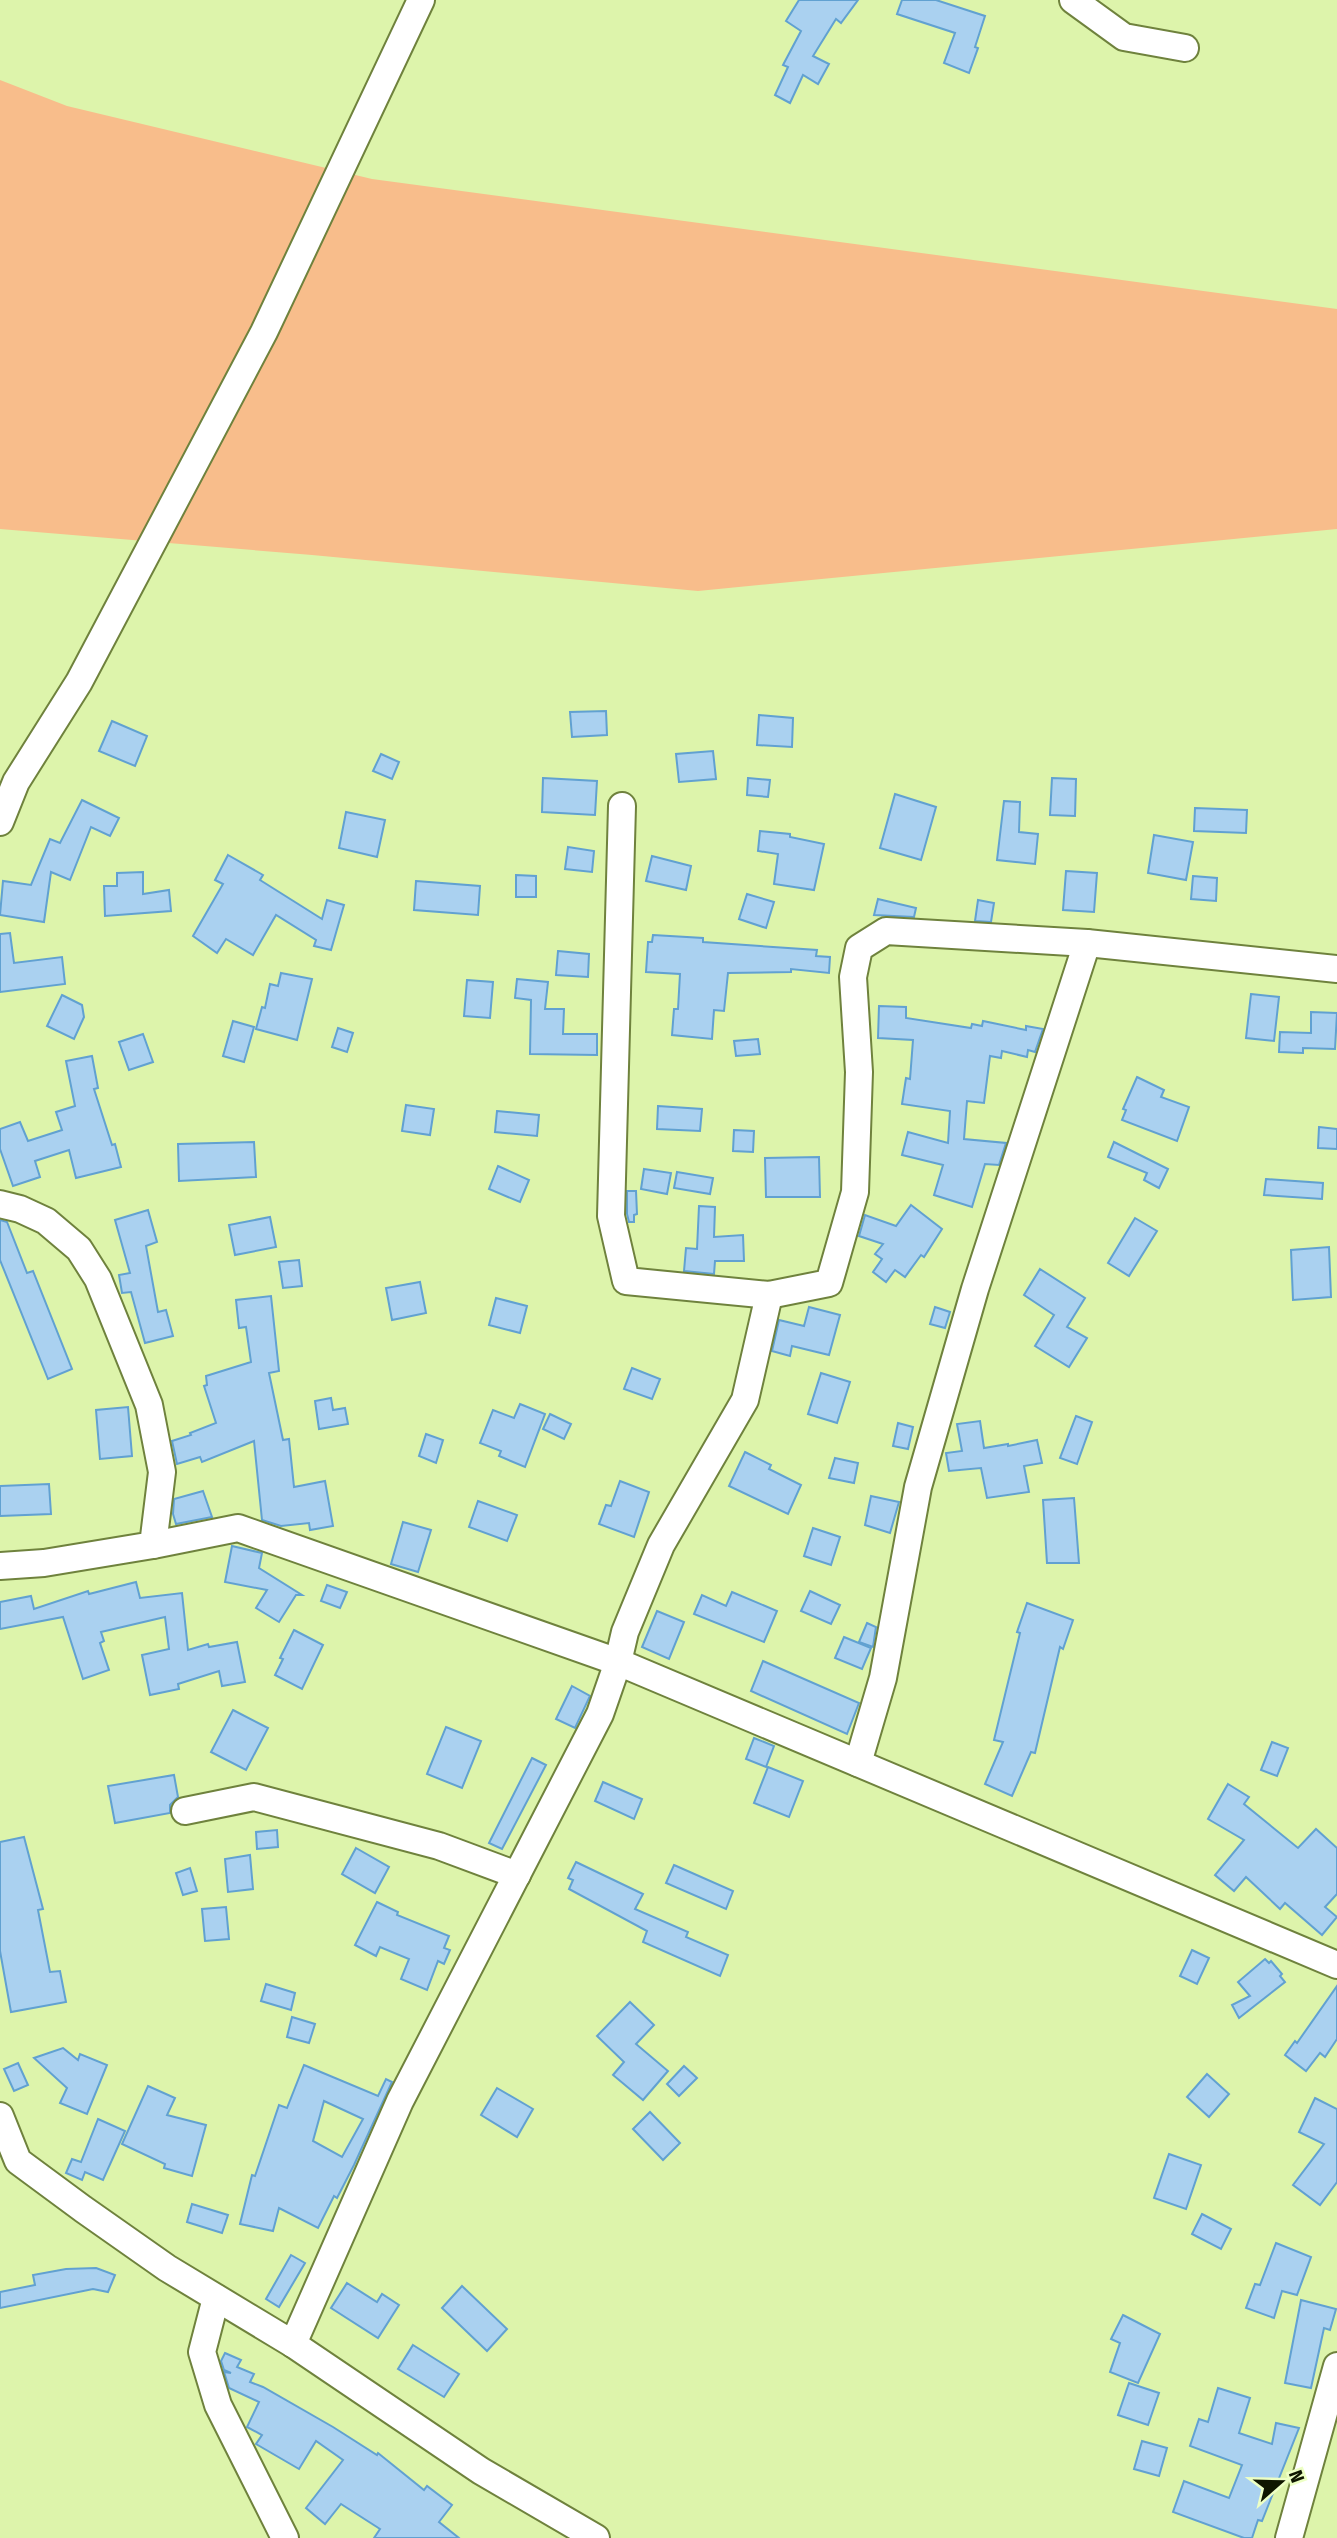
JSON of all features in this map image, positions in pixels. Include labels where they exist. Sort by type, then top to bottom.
[{"type":"street","points":[[0,822],[16,782],[79,681],[264,332],[421,0]]},
{"type":"street","points":[[1073,0],[1124,37],[1185,48]]},
{"type":"street","points":[[622,806],[611,1216],[626,1281],[769,1295],[829,1283],[855,1192],[859,1072],[853,976],[859,948],[886,931],[1087,943],[1337,969]]},
{"type":"street","points":[[858,1763],[883,1678],[918,1487],[975,1289],[1087,943]]},
{"type":"street","points":[[0,1204],[20,1209],[46,1221],[79,1249],[98,1279],[149,1405],[162,1472],[153,1545]]},
{"type":"street","points":[[293,2344],[400,2101],[600,1714],[625,1632],[662,1545],[745,1400],[769,1295]]},
{"type":"street","points":[[0,1566],[44,1563],[238,1528],[618,1662],[1337,1965]]},
{"type":"street","points":[[185,1811],[254,1797],[439,1846],[517,1875]]},
{"type":"street","points":[[0,2116],[9,2166],[82,2210],[167,2268],[293,2344],[481,2471],[596,2538]]},
{"type":"street","points":[[216,2298],[201,2352],[218,2405],[285,2538]]},
{"type":"street","points":[[1289,2538],[1337,2365]]},
{"type":"shaded area","points":[[0,80],[67,106],[372,179],[1337,309],[1337,529],[698,591],[0,529]]},
{"type":"building","points":[[799,0],[858,0],[841,23],[836,19],[813,56],[829,64],[818,84],[803,75],[790,103],[775,95],[788,67],[783,65],[801,31],[786,21]]},
{"type":"building","points":[[902,0],[936,0],[985,16],[969,73],[944,63],[955,33],[897,14]]},
{"type":"building","points":[[606,711],[607,735],[572,737],[570,712]]},
{"type":"building","points":[[759,715],[793,718],[792,747],[757,745]]},
{"type":"building","points":[[112,721],[147,736],[135,766],[99,751]]},
{"type":"building","points":[[713,751],[716,779],[679,782],[676,754]]},
{"type":"building","points":[[381,754],[399,762],[392,779],[373,771]]},
{"type":"building","points":[[543,778],[597,781],[595,815],[542,812]]},
{"type":"building","points":[[748,778],[770,780],[768,797],[747,795]]},
{"type":"building","points":[[1052,778],[1076,779],[1075,816],[1050,815]]},
{"type":"building","points":[[895,794],[936,807],[921,860],[880,848]]},
{"type":"building","points":[[82,800],[119,818],[110,836],[91,827],[70,880],[51,872],[44,922],[0,915],[3,881],[31,885],[50,839],[60,843]]},
{"type":"building","points":[[1004,801],[1020,802],[1019,832],[1038,834],[1035,864],[997,860]]},
{"type":"building","points":[[1195,808],[1247,810],[1246,833],[1194,831]]},
{"type":"building","points":[[346,812],[385,820],[377,857],[339,848]]},
{"type":"building","points":[[760,831],[790,834],[790,837],[824,844],[814,890],[774,884],[778,854],[758,851]]},
{"type":"building","points":[[1154,835],[1193,842],[1186,880],[1148,873]]},
{"type":"building","points":[[568,847],[594,851],[592,872],[565,869]]},
{"type":"building","points":[[228,855],[263,875],[260,880],[322,919],[327,900],[344,905],[331,950],[314,946],[316,940],[276,915],[253,955],[226,939],[217,953],[193,936],[223,884],[215,880]]},
{"type":"building","points":[[652,856],[691,866],[686,890],[646,881]]},
{"type":"building","points":[[1066,871],[1097,873],[1094,912],[1063,910]]},
{"type":"building","points":[[143,872],[143,894],[169,890],[171,911],[105,916],[104,886],[117,886],[117,873]]},
{"type":"building","points":[[516,875],[536,876],[536,897],[516,897]]},
{"type":"building","points":[[1193,876],[1217,878],[1216,901],[1191,899]]},
{"type":"building","points":[[416,881],[480,886],[478,915],[414,910]]},
{"type":"building","points":[[747,894],[774,902],[766,928],[739,919]]},
{"type":"building","points":[[878,899],[916,908],[914,917],[874,915]]},
{"type":"building","points":[[978,900],[994,903],[991,922],[975,921]]},
{"type":"building","points":[[10,933],[14,963],[62,957],[65,984],[0,992],[0,934]]},
{"type":"building","points":[[653,935],[703,938],[703,942],[817,950],[816,956],[830,957],[829,973],[791,969],[791,972],[728,973],[724,1011],[714,1010],[712,1039],[672,1035],[674,1009],[678,1009],[680,974],[646,972],[648,942],[652,942]]},
{"type":"building","points":[[558,951],[589,954],[588,977],[556,975]]},
{"type":"building","points":[[281,973],[312,979],[297,1040],[256,1029],[262,1007],[265,1008],[270,984],[278,986]]},
{"type":"building","points":[[517,979],[548,982],[545,1009],[564,1009],[563,1034],[597,1034],[597,1055],[530,1054],[531,1000],[515,998]]},
{"type":"building","points":[[467,980],[493,982],[490,1018],[464,1016]]},
{"type":"building","points":[[1251,994],[1279,997],[1274,1041],[1246,1038]]},
{"type":"building","points":[[62,995],[82,1005],[84,1017],[74,1039],[47,1026]]},
{"type":"building","points":[[879,1006],[906,1007],[906,1018],[971,1028],[972,1024],[982,1026],[983,1021],[1026,1030],[1026,1026],[1043,1029],[1035,1052],[1028,1050],[1027,1057],[1002,1051],[1001,1058],[990,1056],[984,1103],[967,1101],[964,1139],[1006,1143],[999,1165],[985,1164],[972,1207],[934,1195],[943,1165],[902,1155],[908,1132],[948,1143],[950,1111],[902,1104],[906,1078],[910,1079],[913,1040],[878,1038]]},
{"type":"building","points":[[1311,1012],[1337,1013],[1335,1049],[1303,1048],[1303,1053],[1279,1052],[1280,1032],[1311,1033]]},
{"type":"building","points":[[233,1021],[254,1027],[244,1062],[223,1056]]},
{"type":"building","points":[[338,1028],[353,1033],[347,1052],[332,1047]]},
{"type":"building","points":[[143,1034],[153,1062],[129,1070],[119,1042]]},
{"type":"building","points":[[758,1039],[760,1054],[736,1056],[734,1041]]},
{"type":"building","points":[[92,1056],[98,1088],[94,1089],[121,1167],[76,1178],[69,1150],[35,1161],[40,1177],[13,1186],[0,1149],[0,1129],[20,1122],[28,1141],[62,1130],[56,1112],[75,1106],[66,1061]]},
{"type":"building","points":[[1137,1077],[1164,1090],[1161,1097],[1189,1107],[1177,1141],[1122,1120],[1126,1110],[1123,1109]]},
{"type":"building","points":[[406,1105],[434,1109],[430,1135],[402,1131]]},
{"type":"building","points":[[658,1106],[702,1109],[700,1131],[657,1129]]},
{"type":"building","points":[[497,1111],[539,1115],[537,1136],[495,1132]]},
{"type":"building","points":[[1319,1127],[1337,1129],[1337,1149],[1318,1148]]},
{"type":"building","points":[[734,1130],[754,1131],[753,1152],[733,1151]]},
{"type":"building","points":[[254,1142],[256,1177],[179,1181],[178,1144]]},
{"type":"building","points":[[1114,1142],[1168,1169],[1159,1188],[1144,1180],[1147,1173],[1108,1157]]},
{"type":"building","points":[[819,1157],[820,1197],[766,1197],[765,1158]]},
{"type":"building","points":[[498,1166],[529,1180],[520,1202],[489,1189]]},
{"type":"building","points":[[644,1169],[671,1173],[667,1194],[641,1189]]},
{"type":"building","points":[[677,1172],[713,1178],[710,1194],[674,1188]]},
{"type":"building","points":[[1266,1179],[1323,1183],[1322,1199],[1264,1195]]},
{"type":"building","points":[[627,1191],[636,1191],[637,1214],[634,1215],[634,1222],[629,1222],[627,1214]]},
{"type":"building","points":[[911,1205],[942,1229],[924,1257],[921,1255],[905,1277],[895,1270],[886,1282],[873,1272],[882,1259],[875,1254],[883,1244],[859,1236],[865,1215],[896,1226]]},
{"type":"building","points":[[699,1206],[715,1207],[714,1237],[743,1235],[744,1261],[715,1261],[714,1274],[684,1271],[686,1248],[697,1249]]},
{"type":"building","points":[[148,1210],[157,1242],[146,1246],[158,1312],[166,1310],[173,1336],[145,1343],[131,1292],[122,1293],[119,1275],[130,1273],[115,1220]]},
{"type":"building","points":[[270,1217],[276,1247],[235,1255],[229,1225]]},
{"type":"building","points":[[1135,1218],[1157,1231],[1129,1276],[1108,1263]]},
{"type":"building","points":[[0,1220],[7,1222],[27,1273],[33,1271],[72,1369],[48,1379],[0,1260]]},
{"type":"building","points":[[1329,1247],[1331,1297],[1293,1300],[1291,1250]]},
{"type":"building","points":[[299,1260],[302,1286],[283,1288],[279,1262]]},
{"type":"building","points":[[1040,1269],[1085,1298],[1067,1327],[1087,1338],[1069,1367],[1035,1346],[1054,1315],[1024,1295]]},
{"type":"building","points":[[420,1282],[426,1313],[392,1320],[386,1288]]},
{"type":"building","points":[[271,1296],[279,1371],[269,1373],[283,1440],[289,1439],[294,1487],[325,1481],[333,1526],[310,1530],[309,1523],[281,1526],[262,1520],[254,1441],[202,1462],[200,1457],[177,1464],[172,1441],[216,1423],[204,1386],[207,1385],[206,1376],[251,1362],[246,1327],[239,1328],[236,1300]]},
{"type":"building","points":[[496,1298],[527,1306],[520,1333],[489,1325]]},
{"type":"building","points":[[809,1307],[840,1315],[829,1355],[792,1346],[790,1356],[772,1351],[779,1320],[804,1326]]},
{"type":"building","points":[[935,1307],[950,1312],[945,1328],[930,1324]]},
{"type":"building","points":[[632,1368],[660,1379],[652,1399],[624,1389]]},
{"type":"building","points":[[821,1373],[850,1382],[837,1423],[808,1414]]},
{"type":"building","points":[[331,1398],[333,1410],[345,1408],[348,1424],[319,1429],[315,1401]]},
{"type":"building","points":[[520,1404],[545,1414],[525,1467],[499,1456],[501,1451],[480,1443],[493,1410],[514,1418]]},
{"type":"building","points":[[128,1407],[132,1456],[100,1459],[96,1410]]},
{"type":"building","points":[[550,1414],[571,1424],[564,1439],[543,1429]]},
{"type":"building","points":[[1076,1416],[1092,1422],[1077,1464],[1060,1458]]},
{"type":"building","points":[[980,1421],[984,1448],[1037,1440],[1042,1463],[1024,1466],[1029,1492],[987,1498],[981,1468],[949,1471],[946,1453],[962,1451],[957,1424]]},
{"type":"building","points":[[898,1423],[913,1427],[908,1449],[893,1446]]},
{"type":"building","points":[[426,1434],[443,1440],[436,1463],[419,1456]]},
{"type":"building","points":[[745,1452],[771,1465],[769,1469],[801,1485],[788,1514],[729,1486]]},
{"type":"building","points":[[835,1458],[858,1463],[854,1483],[829,1478]]},
{"type":"building","points":[[620,1481],[649,1492],[634,1537],[599,1524],[606,1505],[611,1506]]},
{"type":"building","points":[[49,1484],[51,1514],[0,1516],[0,1486]]},
{"type":"building","points":[[203,1491],[212,1517],[176,1524],[173,1514],[174,1499]]},
{"type":"building","points":[[871,1496],[899,1502],[890,1533],[865,1525]]},
{"type":"building","points":[[1074,1498],[1079,1563],[1047,1563],[1043,1500]]},
{"type":"building","points":[[478,1501],[517,1515],[507,1541],[469,1527]]},
{"type":"building","points":[[403,1522],[431,1530],[418,1572],[391,1564]]},
{"type":"building","points":[[813,1528],[840,1537],[831,1565],[804,1556]]},
{"type":"building","points":[[232,1546],[262,1553],[259,1568],[302,1595],[296,1595],[279,1622],[256,1608],[267,1590],[225,1582]]},
{"type":"building","points":[[136,1582],[140,1598],[182,1593],[188,1650],[208,1644],[209,1647],[237,1642],[245,1682],[222,1686],[219,1671],[178,1684],[179,1689],[150,1695],[142,1655],[169,1649],[165,1617],[101,1632],[104,1641],[100,1643],[109,1670],[83,1679],[63,1617],[0,1629],[0,1602],[31,1596],[34,1609],[88,1591],[89,1594]]},
{"type":"building","points":[[327,1585],[347,1592],[340,1608],[321,1601]]},
{"type":"building","points":[[810,1591],[840,1605],[831,1624],[801,1611]]},
{"type":"building","points":[[732,1592],[777,1611],[764,1642],[694,1614],[702,1595],[726,1606]]},
{"type":"building","points":[[1027,1603],[1073,1620],[1063,1649],[1060,1647],[1035,1753],[1031,1752],[1012,1796],[985,1784],[1003,1742],[994,1740],[1020,1633],[1017,1632]]},
{"type":"building","points":[[657,1611],[684,1622],[669,1659],[642,1647]]},
{"type":"building","points":[[867,1623],[876,1627],[873,1647],[859,1642]]},
{"type":"building","points":[[294,1630],[323,1645],[302,1689],[275,1675]]},
{"type":"building","points":[[844,1637],[871,1648],[862,1669],[835,1658]]},
{"type":"building","points":[[763,1661],[859,1703],[847,1734],[751,1691]]},
{"type":"building","points":[[572,1686],[590,1696],[575,1728],[556,1719]]},
{"type":"building","points":[[233,1710],[268,1728],[246,1770],[211,1752]]},
{"type":"building","points":[[446,1727],[481,1741],[462,1788],[427,1774]]},
{"type":"building","points":[[754,1738],[774,1746],[766,1767],[746,1759]]},
{"type":"building","points":[[1272,1742],[1288,1748],[1277,1776],[1261,1770]]},
{"type":"building","points":[[532,1758],[546,1765],[502,1849],[489,1843]]},
{"type":"building","points":[[768,1767],[803,1781],[789,1817],[754,1803]]},
{"type":"building","points":[[174,1775],[178,1797],[170,1805],[170,1813],[115,1823],[108,1786]]},
{"type":"building","points":[[603,1782],[642,1799],[634,1819],[595,1801]]},
{"type":"building","points":[[1228,1784],[1249,1797],[1244,1804],[1298,1848],[1316,1829],[1337,1848],[1337,1894],[1325,1907],[1337,1917],[1322,1935],[1285,1903],[1280,1909],[1246,1877],[1234,1891],[1215,1875],[1244,1840],[1208,1819]]},
{"type":"building","points":[[277,1830],[278,1847],[257,1849],[256,1832]]},
{"type":"building","points":[[24,1837],[43,1909],[38,1910],[50,1972],[60,1971],[66,2002],[11,2012],[0,1951],[0,1842]]},
{"type":"building","points":[[356,1848],[389,1867],[375,1893],[342,1874]]},
{"type":"building","points":[[250,1855],[253,1889],[228,1892],[225,1859]]},
{"type":"building","points":[[576,1862],[643,1894],[635,1909],[688,1932],[686,1937],[728,1955],[720,1976],[643,1942],[647,1931],[569,1889],[573,1880],[568,1878]]},
{"type":"building","points":[[674,1865],[733,1891],[726,1909],[666,1883]]},
{"type":"building","points":[[190,1868],[197,1891],[183,1895],[176,1873]]},
{"type":"building","points":[[377,1902],[398,1912],[397,1915],[449,1936],[444,1948],[450,1950],[444,1964],[438,1961],[427,1990],[401,1979],[409,1959],[380,1947],[376,1956],[355,1945]]},
{"type":"building","points":[[226,1907],[229,1939],[205,1941],[202,1909]]},
{"type":"building","points":[[1192,1950],[1209,1958],[1197,1984],[1180,1976]]},
{"type":"building","points":[[1265,1959],[1269,1963],[1271,1961],[1285,1982],[1239,2018],[1232,2005],[1250,1996],[1238,1982]]},
{"type":"building","points":[[266,1984],[295,1993],[291,2010],[261,2001]]},
{"type":"building","points":[[1337,1986],[1337,2039],[1325,2057],[1320,2053],[1306,2071],[1285,2055],[1295,2041],[1297,2043]]},
{"type":"building","points":[[630,2002],[654,2025],[636,2044],[668,2071],[643,2100],[613,2075],[624,2062],[597,2036]]},
{"type":"building","points":[[292,2017],[315,2024],[309,2043],[287,2037]]},
{"type":"building","points":[[63,2048],[78,2060],[80,2054],[107,2065],[87,2114],[60,2103],[67,2088],[34,2058]]},
{"type":"building","points":[[18,2063],[28,2085],[14,2091],[4,2069]]},
{"type":"building","points":[[304,2065],[378,2096],[386,2079],[392,2082],[354,2165],[318,2228],[279,2208],[273,2231],[240,2224],[252,2175],[255,2176],[279,2105],[287,2108]],"holes":[[[324,2101],[363,2119],[342,2157],[313,2141]]]},
{"type":"building","points":[[684,2066],[697,2078],[679,2096],[667,2084]]},
{"type":"building","points":[[1207,2074],[1229,2094],[1209,2117],[1187,2097]]},
{"type":"building","points":[[148,2086],[175,2098],[167,2115],[206,2125],[192,2176],[164,2168],[165,2164],[122,2144]]},
{"type":"building","points":[[497,2088],[533,2109],[517,2137],[481,2115]]},
{"type":"building","points":[[1315,2098],[1337,2109],[1337,2182],[1320,2205],[1293,2185],[1324,2144],[1299,2132]]},
{"type":"building","points":[[650,2112],[680,2143],[663,2160],[633,2129]]},
{"type":"building","points":[[98,2119],[125,2131],[103,2180],[85,2172],[82,2180],[66,2173],[72,2159],[81,2162]]},
{"type":"building","points":[[1169,2154],[1201,2165],[1186,2209],[1154,2198]]},
{"type":"building","points":[[192,2204],[228,2215],[222,2233],[187,2222]]},
{"type":"building","points":[[1202,2214],[1231,2229],[1221,2249],[1192,2234]]},
{"type":"building","points":[[1276,2243],[1311,2257],[1297,2295],[1282,2291],[1274,2318],[1246,2308],[1255,2284],[1260,2285]]},
{"type":"building","points":[[291,2255],[305,2263],[279,2307],[266,2299]]},
{"type":"building","points":[[96,2268],[115,2275],[108,2292],[93,2289],[0,2308],[0,2292],[35,2285],[33,2275],[66,2269]]},
{"type":"building","points":[[347,2283],[377,2302],[382,2294],[399,2305],[378,2338],[331,2308]]},
{"type":"building","points":[[462,2286],[507,2329],[487,2351],[442,2308]]},
{"type":"building","points":[[1301,2300],[1336,2309],[1330,2330],[1324,2328],[1311,2388],[1285,2383]]},
{"type":"building","points":[[1123,2315],[1160,2334],[1138,2383],[1110,2372],[1120,2343],[1111,2339]]},
{"type":"building","points":[[413,2345],[459,2374],[444,2397],[398,2369]]},
{"type":"building","points":[[225,2353],[241,2360],[237,2367],[254,2374],[250,2382],[333,2427],[377,2455],[378,2453],[424,2490],[427,2486],[452,2505],[439,2522],[459,2538],[374,2538],[380,2529],[341,2504],[325,2524],[306,2508],[343,2460],[316,2441],[299,2469],[256,2444],[262,2435],[247,2427],[259,2402],[229,2388],[224,2372],[231,2373],[224,2370],[221,2361]]},
{"type":"building","points":[[1129,2383],[1159,2393],[1148,2425],[1118,2415]]},
{"type":"building","points":[[1218,2388],[1250,2398],[1239,2433],[1272,2444],[1276,2423],[1299,2428],[1262,2521],[1258,2520],[1252,2538],[1244,2538],[1173,2512],[1184,2481],[1229,2498],[1242,2465],[1190,2446],[1199,2419],[1208,2422]]},
{"type":"building","points":[[1142,2441],[1167,2448],[1159,2476],[1134,2469]]}]
